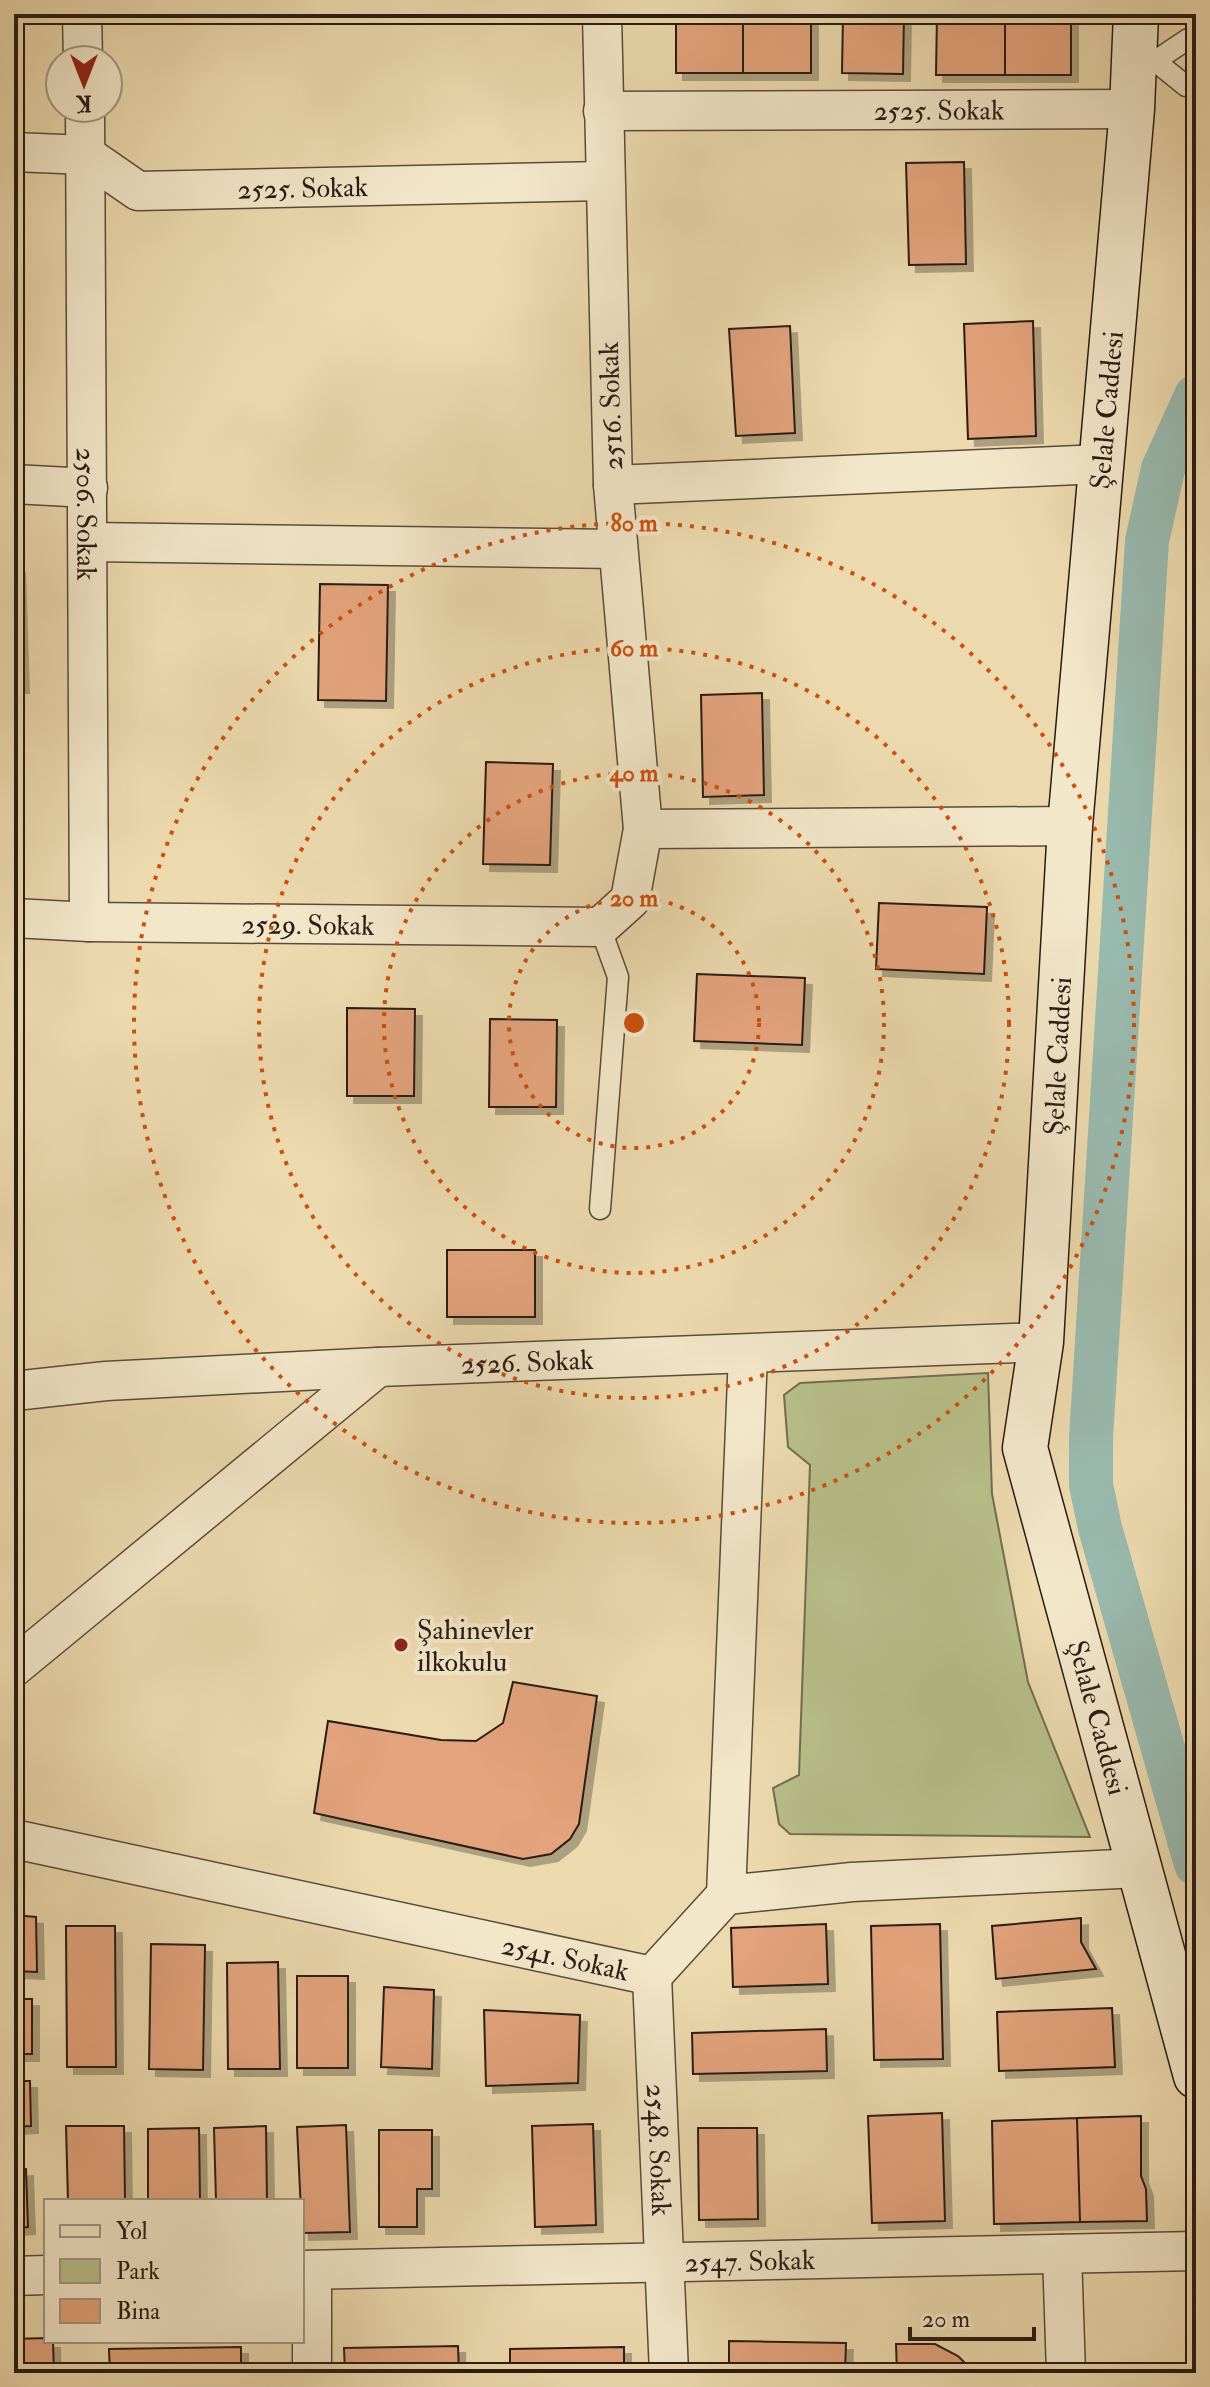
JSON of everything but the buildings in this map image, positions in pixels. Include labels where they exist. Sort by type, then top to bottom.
[{"type":"street","points":[[82,14],[83,44]]},
{"type":"street","name":"2516. Sokak","points":[[600,927],[630,900],[643,829],[613,485],[602,14]]},
{"type":"street","name":"Şelale Caddesi","points":[[1136,14],[1144,60],[1132,109],[1101,464],[1070,826],[1041,1342],[1025,1448],[1196,2076]]},
{"type":"street","name":"2525. Sokak","points":[[603,111],[1132,109]]},
{"type":"street","name":"2506. Sokak","points":[[85,124],[89,922]]},
{"type":"street","points":[[14,152],[86,155]]},
{"type":"street","name":"2525. Sokak","points":[[86,155],[138,191],[604,181]]},
{"type":"street","points":[[613,485],[1101,464]]},
{"type":"street","points":[[14,484],[88,488]]},
{"type":"street","points":[[89,542],[617,549]]},
{"type":"street","points":[[643,829],[1070,826]]},
{"type":"street","name":"2529. Sokak","points":[[14,918],[89,922],[600,927]]},
{"type":"street","name":"2526. Sokak","points":[[14,1391],[106,1381],[378,1367],[1041,1342]]},
{"type":"street","points":[[748,1354],[726,1895],[852,1882],[1139,1868]]},
{"type":"street","points":[[16,1660],[378,1367]]},
{"type":"street","name":"2541. Sokak","points":[[14,1839],[652,1976],[726,1895]]},
{"type":"street","name":"2548. Sokak","points":[[652,1976],[669,2373]]},
{"type":"street","name":"2547. Sokak","points":[[307,2270],[1196,2251]]},
{"type":"street","points":[[1062,2254],[1066,2373]]},
{"type":"street","points":[[307,2270],[312,2373]]},
{"type":"street","points":[[14,2276],[44,2275]]},
{"type":"lane","points":[[1144,60],[1188,39],[1196,39]]},
{"type":"lane","points":[[1144,60],[1186,86],[1196,86]]},
{"type":"lane","points":[[600,927],[618,977],[600,1209]]},
{"type":"green space","points":[[988,1373],[992,1494],[1028,1682],[1090,1837],[790,1834],[779,1824],[773,1788],[799,1775],[810,1465],[788,1447],[784,1395],[800,1383]]},
{"type":"waterway","points":[[1196,396],[1163,469],[1147,541],[1091,1438],[1091,1485],[1100,1528],[1196,1864]]},
{"type":"place","name":"Şahinevler ilkokulu","points":[[401,1645]]}]
